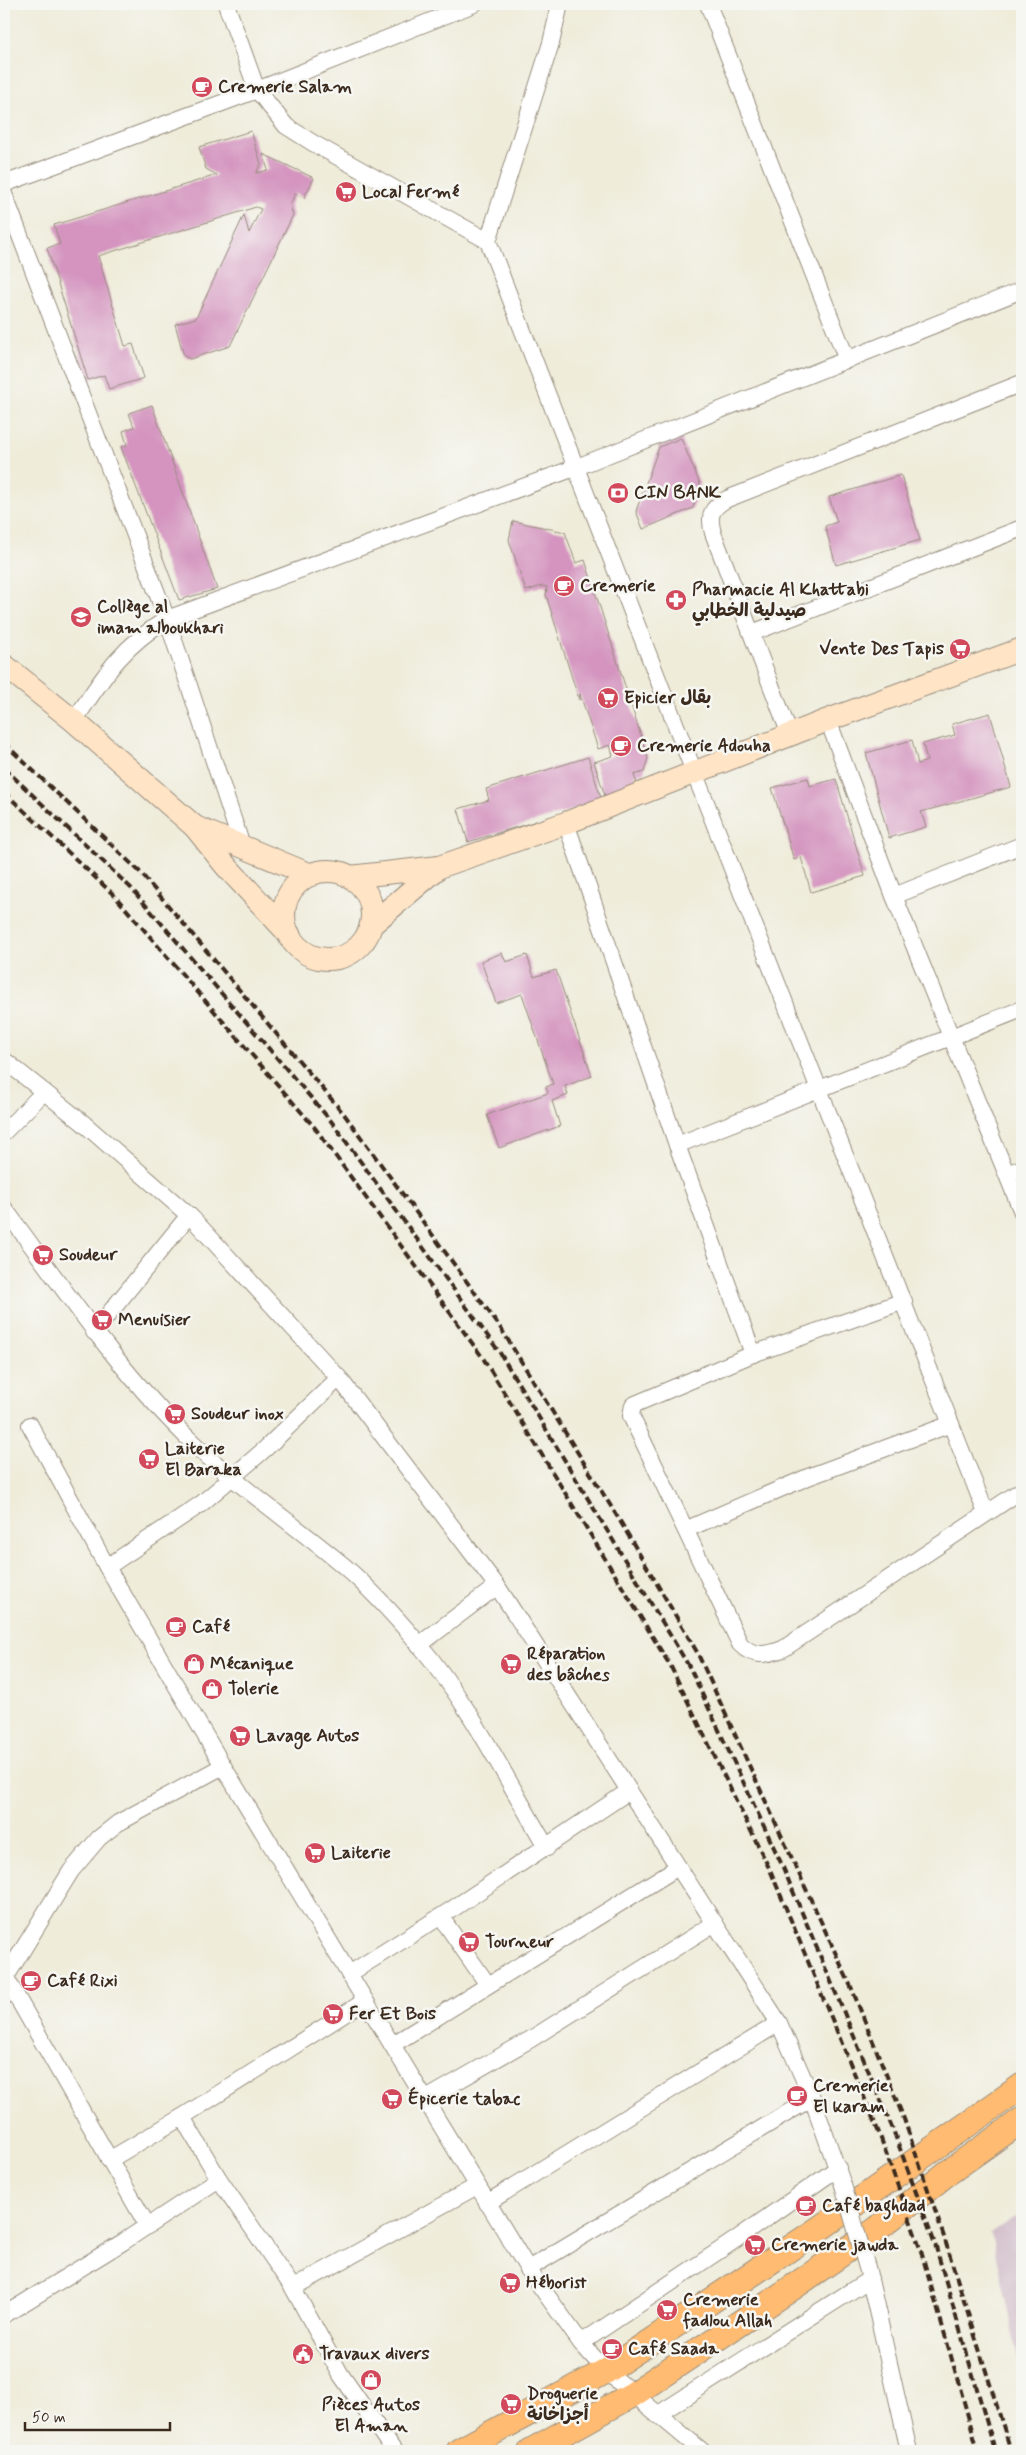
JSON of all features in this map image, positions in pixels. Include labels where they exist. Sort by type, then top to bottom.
[{"type":"main road","points":[[459,2451],[606,2371],[816,2231],[1022,2086]]},
{"type":"main road","points":[[531,2451],[632,2395],[876,2230],[946,2174],[1022,2120]]},
{"type":"street","points":[[226,4],[257,90],[286,126],[488,241]]},
{"type":"street","points":[[4,184],[257,90],[474,4]]},
{"type":"street","points":[[560,4],[551,43],[488,241],[694,772],[986,1513]]},
{"type":"street","points":[[708,4],[847,360]]},
{"type":"street","points":[[4,194],[167,619],[242,846]]},
{"type":"street","points":[[74,720],[123,652],[144,634],[167,619],[577,467],[1022,290]]},
{"type":"street","points":[[790,735],[710,523],[710,515],[713,508],[727,499],[1022,383]]},
{"type":"street","points":[[752,633],[1022,528]]},
{"type":"street","points":[[289,934],[285,915],[289,896],[298,884],[311,875],[328,871],[350,877],[439,867],[566,823],[828,720],[1022,649]]},
{"type":"street","points":[[4,665],[74,720],[195,827],[225,866],[289,934],[294,942],[310,954],[333,958],[347,954],[359,946],[365,938],[371,925],[372,915],[368,898],[363,888],[350,877]]},
{"type":"street","points":[[828,720],[894,896],[951,1036],[1015,1171],[1022,1212]]},
{"type":"street","points":[[566,823],[677,1145],[753,1354]]},
{"type":"street","points":[[195,827],[311,875]]},
{"type":"street","points":[[894,896],[1022,845]]},
{"type":"street","points":[[371,925],[439,867]]},
{"type":"street","points":[[677,1145],[819,1087],[1022,1009]]},
{"type":"street","points":[[4,1060],[82,1122],[189,1215],[339,1378],[497,1586],[779,2023],[812,2098],[838,2168],[869,2275],[909,2451]]},
{"type":"street","points":[[4,1132],[44,1092]]},
{"type":"street","points":[[4,1208],[94,1332],[148,1398],[232,1478],[345,1567],[384,1604],[419,1645],[469,1714],[546,1848]]},
{"type":"street","points":[[94,1332],[189,1215]]},
{"type":"street","points":[[904,1301],[753,1354],[637,1401],[632,1408],[631,1416],[687,1529],[740,1644],[748,1652],[758,1655],[783,1649],[1022,1490]]},
{"type":"street","points":[[107,1567],[177,1522],[232,1478],[339,1378]]},
{"type":"street","points":[[687,1529],[808,1477],[951,1424]]},
{"type":"street","points":[[30,1425],[107,1567],[223,1766],[528,2269],[581,2343],[606,2371],[632,2395],[702,2451]]},
{"type":"street","points":[[419,1645],[497,1586]]},
{"type":"street","points":[[147,2225],[5,1979],[71,1871],[99,1838],[118,1823],[223,1766]]},
{"type":"street","points":[[349,1974],[546,1848],[629,1791]]},
{"type":"street","points":[[392,2045],[678,1866]]},
{"type":"street","points":[[441,1916],[488,1985]]},
{"type":"street","points":[[426,2099],[531,2038],[715,1923]]},
{"type":"street","points":[[109,2160],[182,2117],[365,2001]]},
{"type":"street","points":[[487,2203],[779,2023]]},
{"type":"street","points":[[528,2269],[812,2098]]},
{"type":"street","points":[[182,2117],[220,2179],[293,2288],[341,2375],[394,2451]]},
{"type":"street","points":[[581,2343],[735,2240],[838,2168]]},
{"type":"street","points":[[4,2315],[220,2179]]},
{"type":"street","points":[[293,2288],[477,2186]]},
{"type":"street","points":[[657,2415],[869,2275]]},
{"type":"shaded area","points":[[1022,2212],[1022,2378],[991,2233]]},
{"type":"building","points":[[251,131],[261,164],[256,173],[268,170],[263,154],[314,178],[304,198],[295,194],[290,205],[293,215],[230,346],[190,359],[184,356],[175,324],[196,318],[244,215],[249,233],[261,209],[256,207],[98,256],[125,346],[133,344],[144,378],[109,389],[104,375],[88,380],[47,248],[60,244],[54,225],[217,175],[206,169],[199,147]]},
{"type":"building","points":[[152,405],[217,589],[179,600],[121,447],[127,445],[123,431],[134,427],[129,413]]},
{"type":"building","points":[[681,438],[700,484],[693,508],[643,529],[636,511],[659,447]]},
{"type":"building","points":[[901,475],[920,540],[836,565],[825,526],[837,522],[829,497]]},
{"type":"building","points":[[513,521],[565,532],[576,563],[585,560],[648,758],[644,772],[634,775],[639,789],[606,799],[594,762],[613,756],[610,745],[598,749],[580,694],[579,700],[546,595],[547,587],[542,586],[526,591],[509,540]]},
{"type":"building","points":[[990,713],[1011,787],[921,812],[926,827],[889,838],[866,753],[912,740],[918,764],[927,761],[923,744],[955,735],[952,724]]},
{"type":"building","points":[[588,757],[602,801],[468,842],[458,809],[489,800],[486,789]]},
{"type":"building","points":[[808,778],[810,786],[836,779],[865,876],[811,892],[801,857],[794,860],[772,788]]},
{"type":"building","points":[[502,953],[506,962],[527,955],[534,977],[556,970],[592,1076],[565,1086],[568,1095],[552,1101],[560,1126],[499,1148],[487,1115],[548,1093],[546,1087],[553,1084],[522,994],[496,1003],[481,961]]},
{"type":"railway","points":[[4,743],[139,871],[344,1114],[500,1327],[620,1521],[697,1652],[852,1989],[904,2119],[944,2237],[1011,2451]]},
{"type":"railway","points":[[4,768],[131,888],[331,1121],[500,1353],[690,1668],[782,1865],[892,2127],[935,2244],[995,2451]]},
{"type":"railway","points":[[4,792],[114,895],[315,1128],[483,1358],[671,1667],[771,1872],[879,2133],[921,2251],[978,2451]]},
{"type":"place","name":"Cremerie Salam","points":[[202,87]]},
{"type":"place","name":"Local Fermé","points":[[346,192]]},
{"type":"place","name":"CIN BANK","points":[[618,493]]},
{"type":"place","name":"Cremerie","points":[[564,586]]},
{"type":"place","name":"Pharmacie Al Khattabi صيدلية الخطابي","points":[[676,600]]},
{"type":"place","name":"Collège al imam alboukhari","points":[[81,617]]},
{"type":"place","name":"Vente Des Tapis","points":[[960,649]]},
{"type":"place","name":"Epicier بقال","points":[[608,698]]},
{"type":"place","name":"Cremerie Adouha","points":[[621,746]]},
{"type":"place","name":"Soudeur","points":[[43,1255]]},
{"type":"place","name":"Menuisier","points":[[102,1320]]},
{"type":"place","name":"Soudeur inox","points":[[175,1414]]},
{"type":"place","name":"Laiterie El Baraka","points":[[149,1459]]},
{"type":"place","name":"Café","points":[[176,1627]]},
{"type":"place","name":"Mécanique","points":[[194,1664]]},
{"type":"place","name":"Réparation des bâches","points":[[511,1664]]},
{"type":"place","name":"Tolerie","points":[[212,1689]]},
{"type":"place","name":"Lavage Autos","points":[[240,1736]]},
{"type":"place","name":"Laiterie","points":[[315,1853]]},
{"type":"place","name":"Tourneur","points":[[469,1942]]},
{"type":"place","name":"Café Rixi","points":[[31,1981]]},
{"type":"place","name":"Fer Et Bois","points":[[333,2014]]},
{"type":"place","name":"Cremerie El karam","points":[[797,2096]]},
{"type":"place","name":"Épicerie tabac","points":[[392,2099]]},
{"type":"place","name":"Café baghdad","points":[[806,2206]]},
{"type":"place","name":"Cremerie jawda","points":[[755,2245]]},
{"type":"place","name":"Héborist","points":[[510,2283]]},
{"type":"place","name":"Cremerie fadlou Allah","points":[[667,2310]]},
{"type":"place","name":"Café Saada","points":[[612,2349]]},
{"type":"place","name":"Travaux divers","points":[[303,2354]]},
{"type":"place","name":"Pièces Autos El Aman","points":[[371,2380]]},
{"type":"place","name":"Droguerie أجزاخانة","points":[[511,2404]]}]
